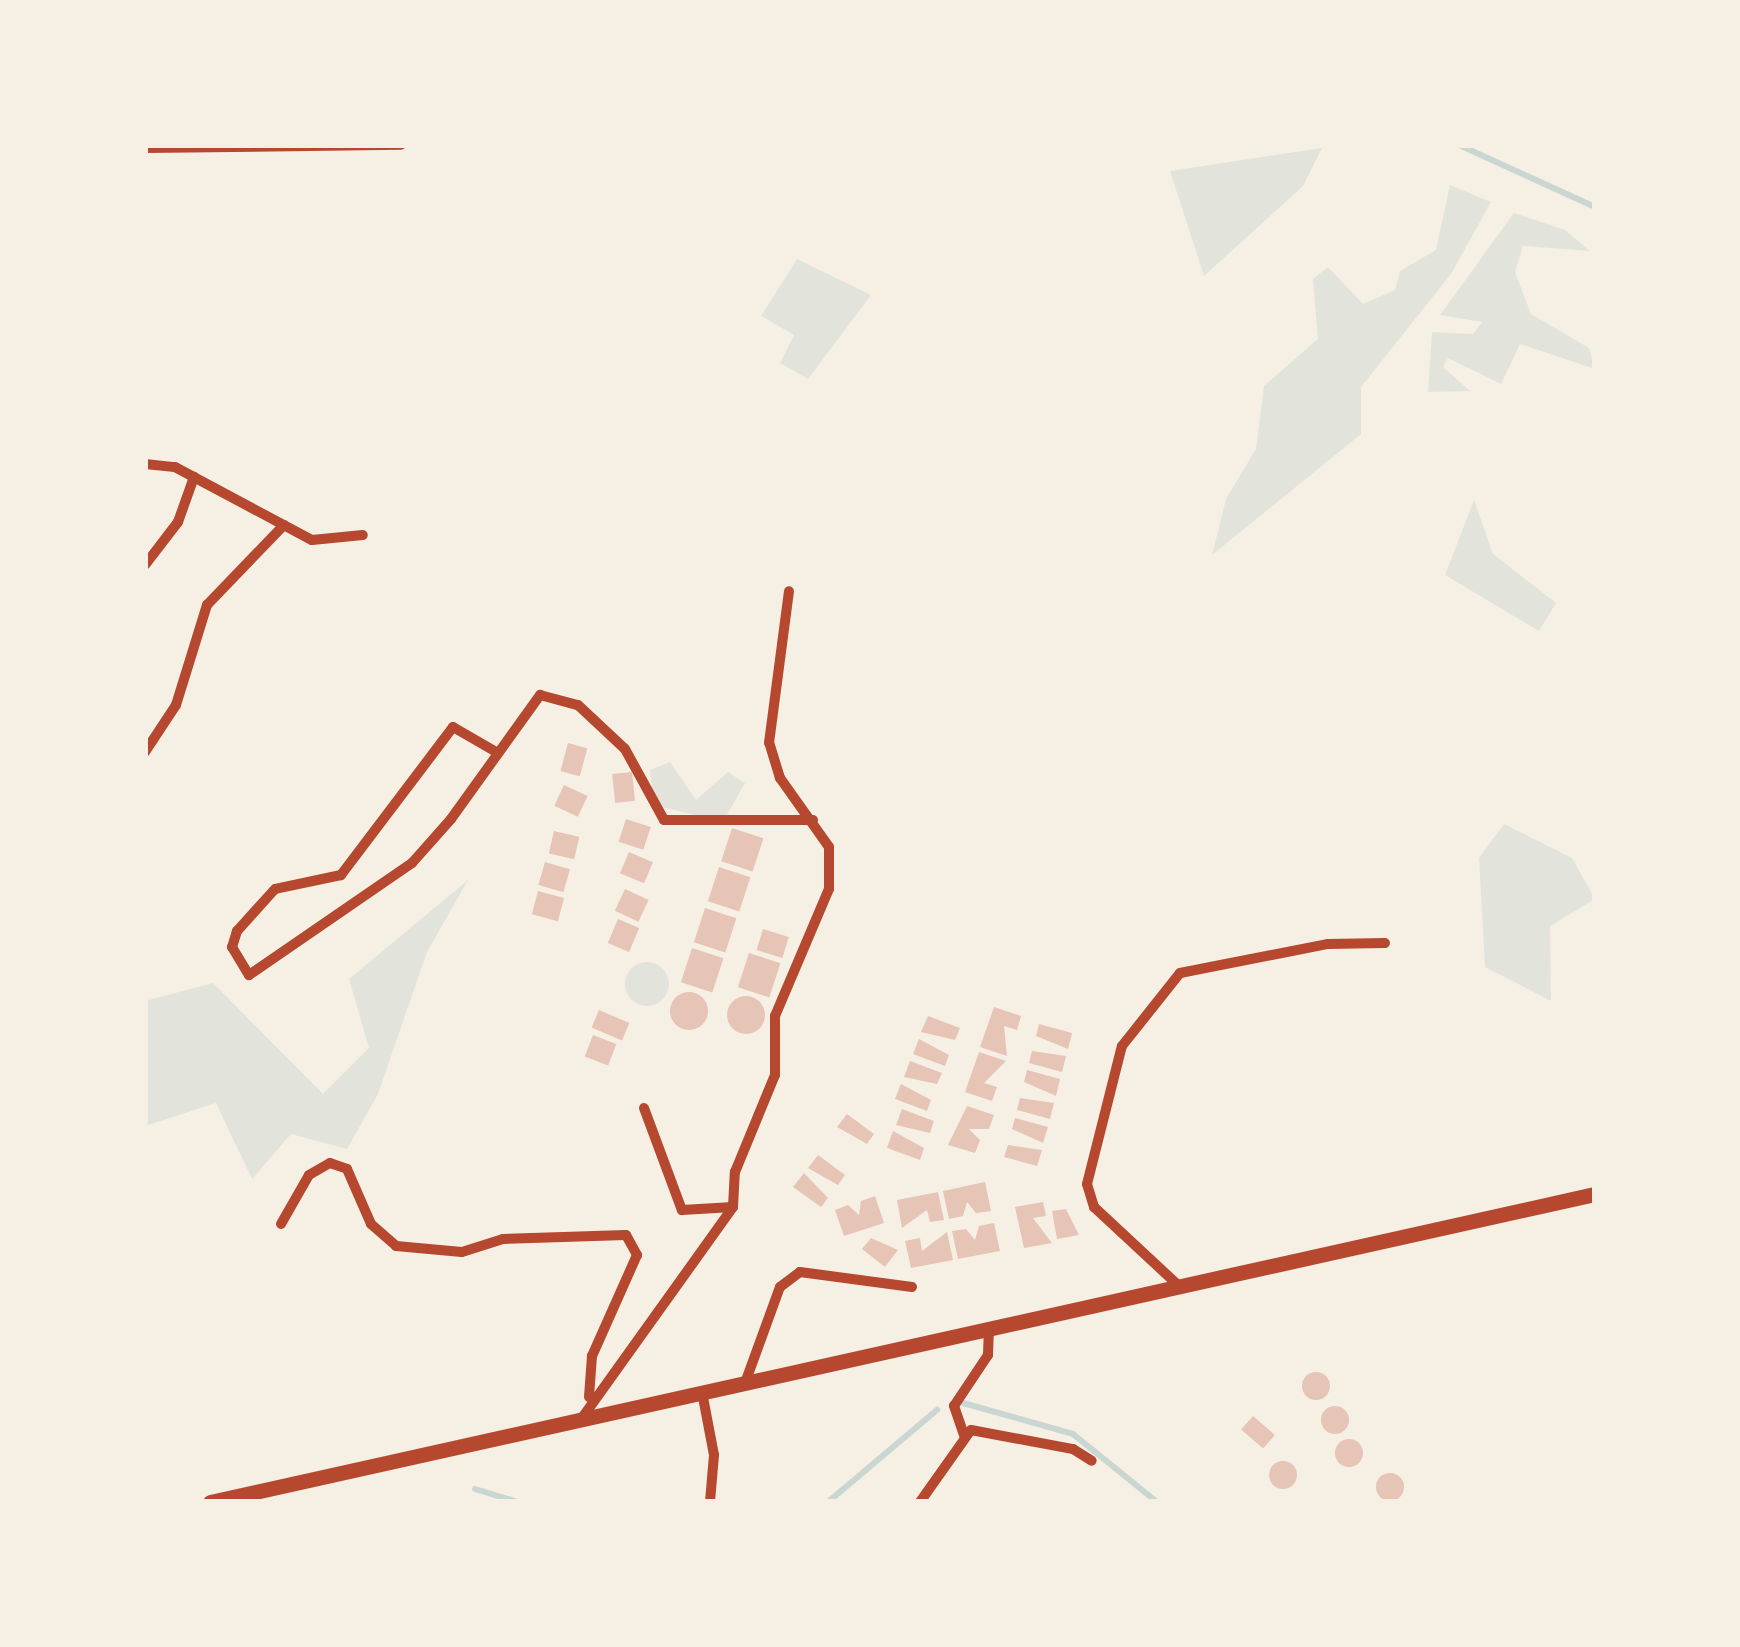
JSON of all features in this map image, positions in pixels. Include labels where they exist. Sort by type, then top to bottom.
[{"type":"main road","points":[[210,1502],[1595,1194]]},
{"type":"street","points":[[145,148],[400,145]]},
{"type":"street","points":[[145,464],[194,477],[312,540],[363,535]]},
{"type":"street","points":[[145,565],[178,522],[194,477]]},
{"type":"street","points":[[145,752],[176,705],[207,606],[284,524]]},
{"type":"street","points":[[589,1397],[733,1207],[735,1172],[775,1075],[774,1016],[829,889],[829,846],[780,778],[767,726],[790,591]]},
{"type":"street","points":[[498,753],[453,728],[341,875],[275,889],[237,931],[232,947],[249,975],[412,863],[498,753],[528,703],[558,694],[625,750],[664,820],[813,820]]},
{"type":"street","points":[[1179,1286],[1094,1207],[1088,1184],[1122,1046],[1180,972],[1328,944],[1385,943]]},
{"type":"street","points":[[644,1108],[682,1210],[733,1207]]},
{"type":"street","points":[[281,1224],[309,1175],[330,1163],[348,1170],[371,1224],[396,1246],[446,1252],[503,1239],[626,1236],[637,1254],[592,1356],[589,1397],[582,1418]]},
{"type":"street","points":[[745,1383],[780,1287],[800,1272],[912,1287]]},
{"type":"street","points":[[964,1436],[954,1406],[988,1356],[989,1328]]},
{"type":"street","points":[[702,1392],[714,1455],[710,1502]]},
{"type":"street","points":[[920,1502],[950,1469],[964,1436],[974,1429],[1073,1448],[1092,1461]]},
{"type":"shaded area","points":[[1322,148],[1303,186],[1204,276],[1170,171]]},
{"type":"shaded area","points":[[1450,185],[1491,202],[1451,274],[1361,387],[1361,434],[1212,555],[1226,499],[1256,449],[1264,386],[1318,339],[1313,279],[1328,267],[1363,304],[1395,290],[1400,271],[1436,250]]},
{"type":"shaded area","points":[[1514,213],[1565,230],[1590,251],[1523,246],[1515,272],[1531,314],[1589,348],[1595,369],[1520,344],[1501,384],[1448,358],[1443,367],[1470,391],[1428,392],[1432,332],[1473,334],[1482,322],[1440,315]]},
{"type":"shaded area","points":[[797,259],[871,295],[808,379],[780,363],[794,335],[761,316]]},
{"type":"shaded area","points":[[1474,500],[1493,554],[1556,603],[1539,631],[1445,575]]},
{"type":"shaded area","points":[[670,762],[696,800],[728,772],[745,783],[723,822],[654,805],[650,770]]},
{"type":"shaded area","points":[[1504,824],[1572,858],[1595,899],[1550,926],[1551,1001],[1485,967],[1479,858]]},
{"type":"shaded area","points":[[468,880],[427,952],[378,1094],[347,1149],[291,1134],[252,1179],[216,1103],[145,1126],[145,1001],[213,983],[323,1094],[369,1048],[349,979]]},
{"type":"shaded area","points":[[647,962],[663,968],[669,984],[663,1000],[647,1006],[631,1000],[625,984],[631,968]]},
{"type":"building","points":[[568,743],[587,748],[580,776],[560,771]]},
{"type":"building","points":[[632,772],[635,801],[615,803],[612,774]]},
{"type":"building","points":[[564,785],[588,796],[578,817],[554,806]]},
{"type":"building","points":[[626,819],[651,827],[643,850],[619,842]]},
{"type":"building","points":[[732,828],[763,838],[753,871],[721,861]]},
{"type":"building","points":[[554,831],[579,837],[574,859],[549,853]]},
{"type":"building","points":[[629,852],[653,862],[644,883],[620,873]]},
{"type":"building","points":[[545,862],[570,869],[563,892],[538,885]]},
{"type":"building","points":[[719,867],[750,877],[739,911],[708,901]]},
{"type":"building","points":[[625,889],[649,900],[638,922],[615,911]]},
{"type":"building","points":[[538,891],[564,898],[558,921],[532,914]]},
{"type":"building","points":[[705,908],[736,918],[725,952],[694,942]]},
{"type":"building","points":[[618,919],[639,928],[629,952],[608,943]]},
{"type":"building","points":[[763,929],[789,937],[782,958],[757,950]]},
{"type":"building","points":[[692,948],[723,958],[712,992],[681,982]]},
{"type":"building","points":[[749,953],[780,963],[769,997],[738,987]]},
{"type":"building","points":[[689,992],[703,997],[708,1011],[703,1025],[689,1030],[675,1025],[670,1011],[675,997]]},
{"type":"building","points":[[746,996],[760,1001],[765,1015],[760,1029],[746,1034],[732,1029],[727,1015],[732,1001]]},
{"type":"building","points":[[994,1007],[1021,1016],[1017,1030],[1004,1026],[1007,1056],[980,1047]]},
{"type":"building","points":[[599,1010],[629,1023],[622,1040],[592,1027]]},
{"type":"building","points":[[928,1016],[960,1028],[955,1040],[921,1032]]},
{"type":"building","points":[[1039,1024],[1072,1033],[1068,1049],[1036,1036]]},
{"type":"building","points":[[593,1035],[616,1044],[608,1065],[585,1056]]},
{"type":"building","points":[[919,1039],[949,1055],[945,1066],[913,1054]]},
{"type":"building","points":[[1032,1051],[1066,1056],[1062,1072],[1029,1063]]},
{"type":"building","points":[[979,1052],[1006,1061],[984,1083],[997,1087],[992,1101],[965,1092]]},
{"type":"building","points":[[910,1061],[942,1073],[937,1084],[904,1077]]},
{"type":"building","points":[[1027,1070],[1060,1079],[1056,1096],[1024,1082]]},
{"type":"building","points":[[901,1084],[931,1100],[927,1111],[895,1099]]},
{"type":"building","points":[[1020,1098],[1054,1103],[1050,1119],[1017,1110]]},
{"type":"building","points":[[967,1106],[994,1115],[989,1129],[969,1129],[980,1140],[975,1153],[948,1145]]},
{"type":"building","points":[[902,1109],[934,1121],[930,1133],[896,1125]]},
{"type":"building","points":[[847,1114],[874,1134],[867,1144],[837,1127]]},
{"type":"building","points":[[1015,1118],[1048,1127],[1043,1143],[1012,1129]]},
{"type":"building","points":[[893,1131],[924,1148],[920,1160],[887,1148]]},
{"type":"building","points":[[1008,1145],[1042,1150],[1037,1166],[1004,1157]]},
{"type":"building","points":[[818,1155],[845,1175],[838,1185],[808,1168]]},
{"type":"building","points":[[804,1173],[828,1198],[821,1207],[793,1187]]},
{"type":"building","points":[[985,1182],[991,1211],[976,1213],[967,1202],[963,1216],[949,1219],[943,1191]]},
{"type":"building","points":[[938,1192],[944,1220],[930,1222],[927,1210],[902,1228],[897,1200]]},
{"type":"building","points":[[875,1196],[884,1223],[844,1236],[835,1210],[848,1205],[859,1215],[861,1201]]},
{"type":"building","points":[[1043,1202],[1046,1216],[1033,1218],[1052,1243],[1024,1248],[1015,1207]]},
{"type":"building","points":[[1066,1209],[1079,1235],[1057,1239],[1052,1211]]},
{"type":"building","points":[[994,1223],[1000,1251],[958,1259],[952,1231],[966,1229],[975,1240],[979,1226]]},
{"type":"building","points":[[947,1232],[953,1260],[911,1268],[905,1241],[920,1238],[922,1251]]},
{"type":"building","points":[[871,1238],[898,1250],[885,1267],[862,1249]]},
{"type":"building","points":[[1316,1372],[1326,1376],[1330,1386],[1326,1396],[1316,1400],[1306,1396],[1302,1386],[1306,1376]]},
{"type":"building","points":[[1335,1406],[1345,1410],[1349,1420],[1345,1430],[1335,1434],[1325,1430],[1321,1420],[1325,1410]]},
{"type":"building","points":[[1253,1416],[1275,1435],[1263,1449],[1241,1430]]},
{"type":"building","points":[[1349,1439],[1359,1443],[1363,1453],[1359,1463],[1349,1467],[1339,1463],[1335,1453],[1339,1443]]},
{"type":"building","points":[[1283,1461],[1293,1465],[1297,1475],[1293,1485],[1283,1489],[1273,1485],[1269,1475],[1273,1465]]},
{"type":"building","points":[[1390,1473],[1400,1477],[1404,1487],[1400,1497],[1390,1501],[1380,1497],[1376,1487],[1380,1477]]},
{"type":"waterway","points":[[1459,145],[1595,207]]},
{"type":"waterway","points":[[963,1403],[1073,1434],[1157,1502]]},
{"type":"waterway","points":[[828,1502],[937,1410]]},
{"type":"waterway","points":[[475,1489],[518,1502]]}]
